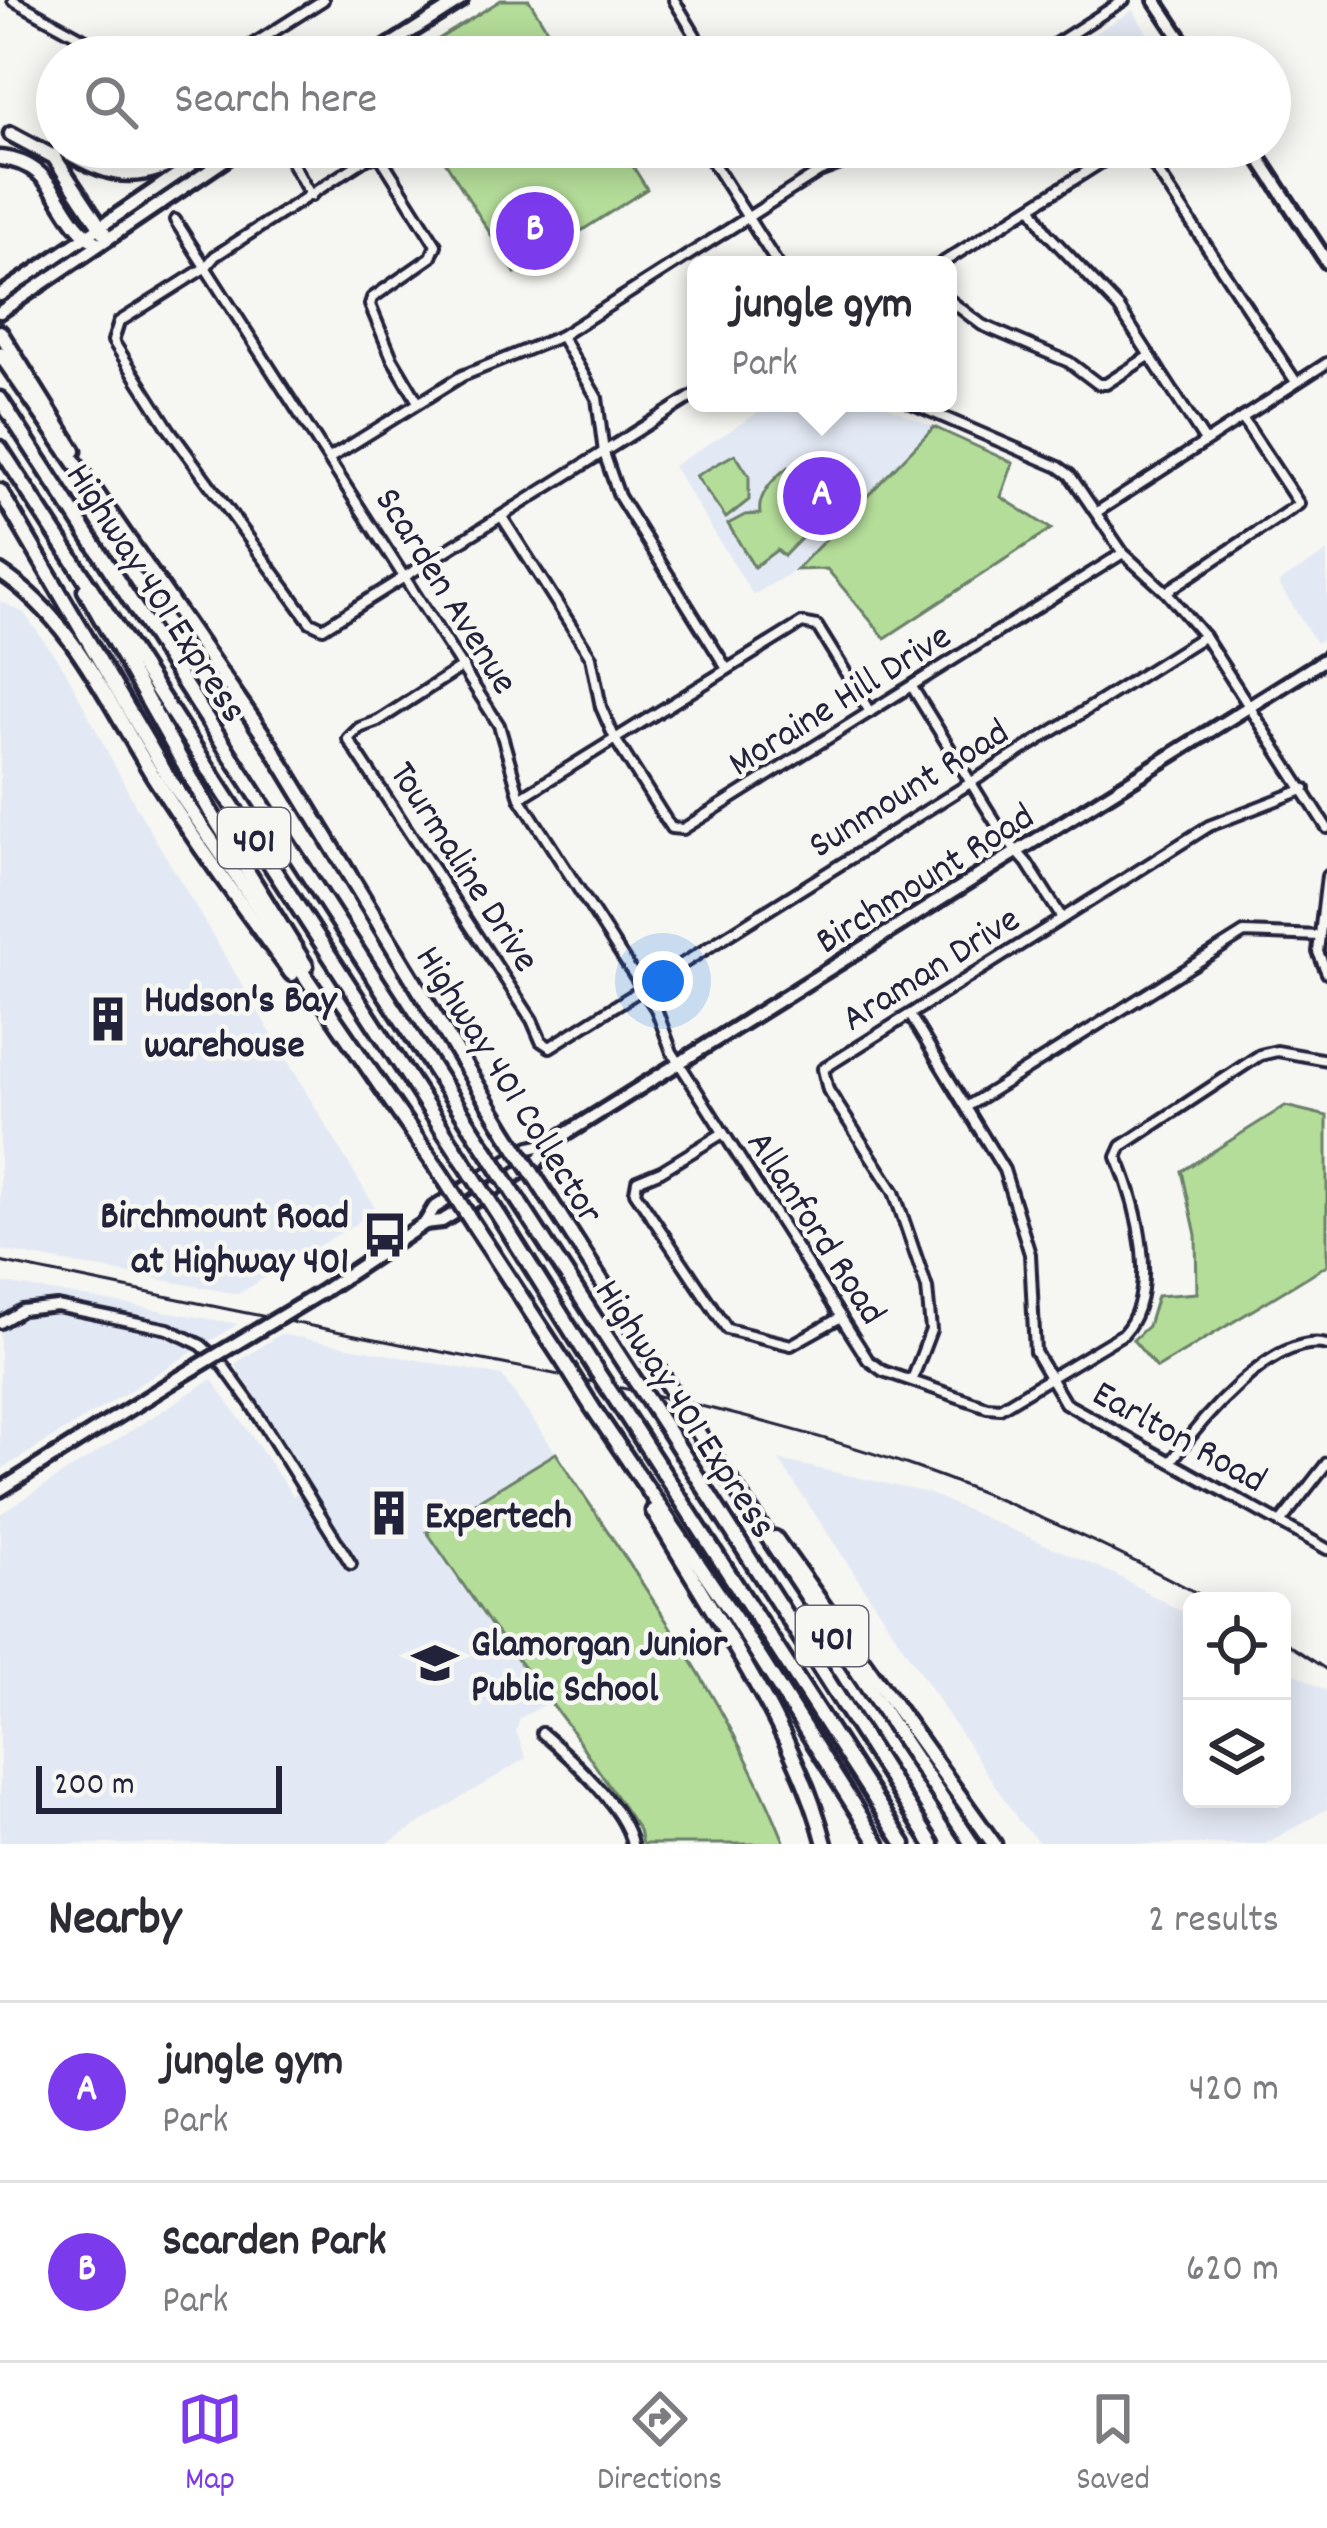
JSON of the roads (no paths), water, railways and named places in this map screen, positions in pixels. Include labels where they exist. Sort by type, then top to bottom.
[{"type":"highway","points":[[5,133],[36,141]]},
{"type":"highway","points":[[5,133],[36,148]]},
{"type":"highway","points":[[0,158],[31,165],[98,236]]},
{"type":"highway","points":[[60,168],[98,236]]},
{"type":"highway","points":[[100,168],[137,177],[160,168]]},
{"type":"highway","points":[[0,332],[64,431],[106,510]]},
{"type":"highway","name":"Highway 401 Collector","points":[[0,354],[268,743],[507,1134],[746,1508],[972,1844]]},
{"type":"highway","name":"Highway 401 Express","points":[[0,399],[932,1844]]},
{"type":"highway","name":"Highway 401 Express","points":[[0,448],[904,1844]]},
{"type":"highway","name":"401","points":[[0,491],[168,777],[477,1229],[878,1844]]},
{"type":"highway","points":[[43,516],[210,812],[407,1130]]},
{"type":"highway","points":[[0,572],[26,588],[57,619],[231,892],[407,1130]]},
{"type":"highway","points":[[595,1412],[765,1705],[815,1808],[824,1844]]},
{"type":"highway","points":[[746,1508],[765,1524],[994,1844]]},
{"type":"main road","points":[[404,36],[461,0]]},
{"type":"main road","points":[[1155,0],[1178,36]]},
{"type":"main road","points":[[4,310],[187,168]]},
{"type":"main road","points":[[2,294],[210,168]]},
{"type":"main road","points":[[1266,168],[1327,262]]},
{"type":"main road","name":"Birchmount Road","points":[[0,1490],[320,1293],[425,1223],[434,1208],[530,1148],[551,1143],[681,1065],[1327,658]]},
{"type":"street","points":[[13,0],[79,36]]},
{"type":"street","points":[[266,36],[323,0]]},
{"type":"street","points":[[674,0],[695,36]]},
{"type":"street","points":[[1068,36],[1124,0]]},
{"type":"street","points":[[295,168],[311,196]]},
{"type":"street","points":[[352,168],[215,256],[206,267],[119,322],[113,332],[113,340],[169,429],[310,622],[323,628],[687,400]]},
{"type":"street","points":[[388,168],[433,237],[435,250],[371,298],[370,305],[392,358],[418,401]]},
{"type":"street","points":[[716,168],[772,256]]},
{"type":"street","points":[[688,256],[830,168]]},
{"type":"street","points":[[953,256],[1095,168]]},
{"type":"street","points":[[1154,168],[1296,382]]},
{"type":"street","points":[[1032,207],[1046,232],[1119,308],[1205,442]]},
{"type":"street","name":"Scarden Avenue","points":[[175,220],[500,724],[520,798],[643,988],[681,1065]]},
{"type":"street","points":[[329,458],[462,376],[561,336],[687,256]]},
{"type":"street","points":[[957,306],[982,325],[1069,362],[1098,385],[1149,356]]},
{"type":"street","points":[[561,336],[597,398],[604,453],[619,496],[728,669]]},
{"type":"street","points":[[1096,512],[1327,363]]},
{"type":"street","points":[[932,412],[1059,467],[1079,486],[1124,553],[1204,636],[1327,827]]},
{"type":"street","points":[[1166,592],[1299,504],[1242,418]]},
{"type":"street","points":[[502,517],[591,657],[601,707],[615,739]]},
{"type":"street","name":"Moraine Hill Drive","points":[[615,739],[671,827],[683,830],[1124,553]]},
{"type":"street","points":[[520,798],[799,625],[812,622],[870,712]]},
{"type":"street","name":"Sunmount Road","points":[[643,988],[1204,636]]},
{"type":"street","name":"Tourmaline Drive","points":[[463,666],[354,732],[348,740],[352,749],[368,766],[507,981],[541,1042],[555,1046],[643,988]]},
{"type":"street","points":[[912,687],[1062,918]]},
{"type":"street","name":"Araman Drive","points":[[912,1381],[932,1330],[930,1299],[893,1192],[822,1075],[827,1064],[1209,826],[1305,789]]},
{"type":"street","points":[[1327,877],[1318,952],[1327,973]]},
{"type":"street","points":[[968,1106],[1244,933],[1320,936]]},
{"type":"street","name":"Earlton Road","points":[[910,1015],[1004,1170],[1027,1240],[1033,1343],[1071,1408],[1327,1549]]},
{"type":"street","name":"Allanford Road","points":[[681,1065],[872,1364],[992,1409],[1008,1405],[1123,1334],[1140,1311],[1140,1231],[1117,1157],[1122,1146],[1268,1052],[1327,1060]]},
{"type":"street","points":[[723,1132],[661,1171],[637,1180],[635,1192],[727,1329],[791,1345],[841,1317]]},
{"type":"street","points":[[0,1323],[22,1310],[69,1307],[168,1329],[201,1345],[223,1365],[251,1404],[351,1564]]},
{"type":"street","points":[[1171,1462],[1222,1403],[1274,1356],[1312,1341],[1327,1345]]},
{"type":"street","points":[[1280,1523],[1327,1463]]},
{"type":"street","points":[[542,1733],[563,1750],[617,1814],[632,1844]]},
{"type":"railway","points":[[0,1262],[601,1384],[790,1429],[991,1496],[1194,1592]]},
{"type":"railway","points":[[1291,1646],[1327,1670]]},
{"type":"place","name":"Scarden Park","points":[[535,231]]},
{"type":"place","name":"jungle gym","points":[[822,496]]},
{"type":"place","name":"Hudson's Bay warehouse","points":[[108,1019]]},
{"type":"place","name":"Birchmount Road at Highway 401","points":[[385,1235]]},
{"type":"place","name":"Expertech","points":[[389,1513]]},
{"type":"place","name":"Glamorgan Junior Public School","points":[[435,1663]]}]
